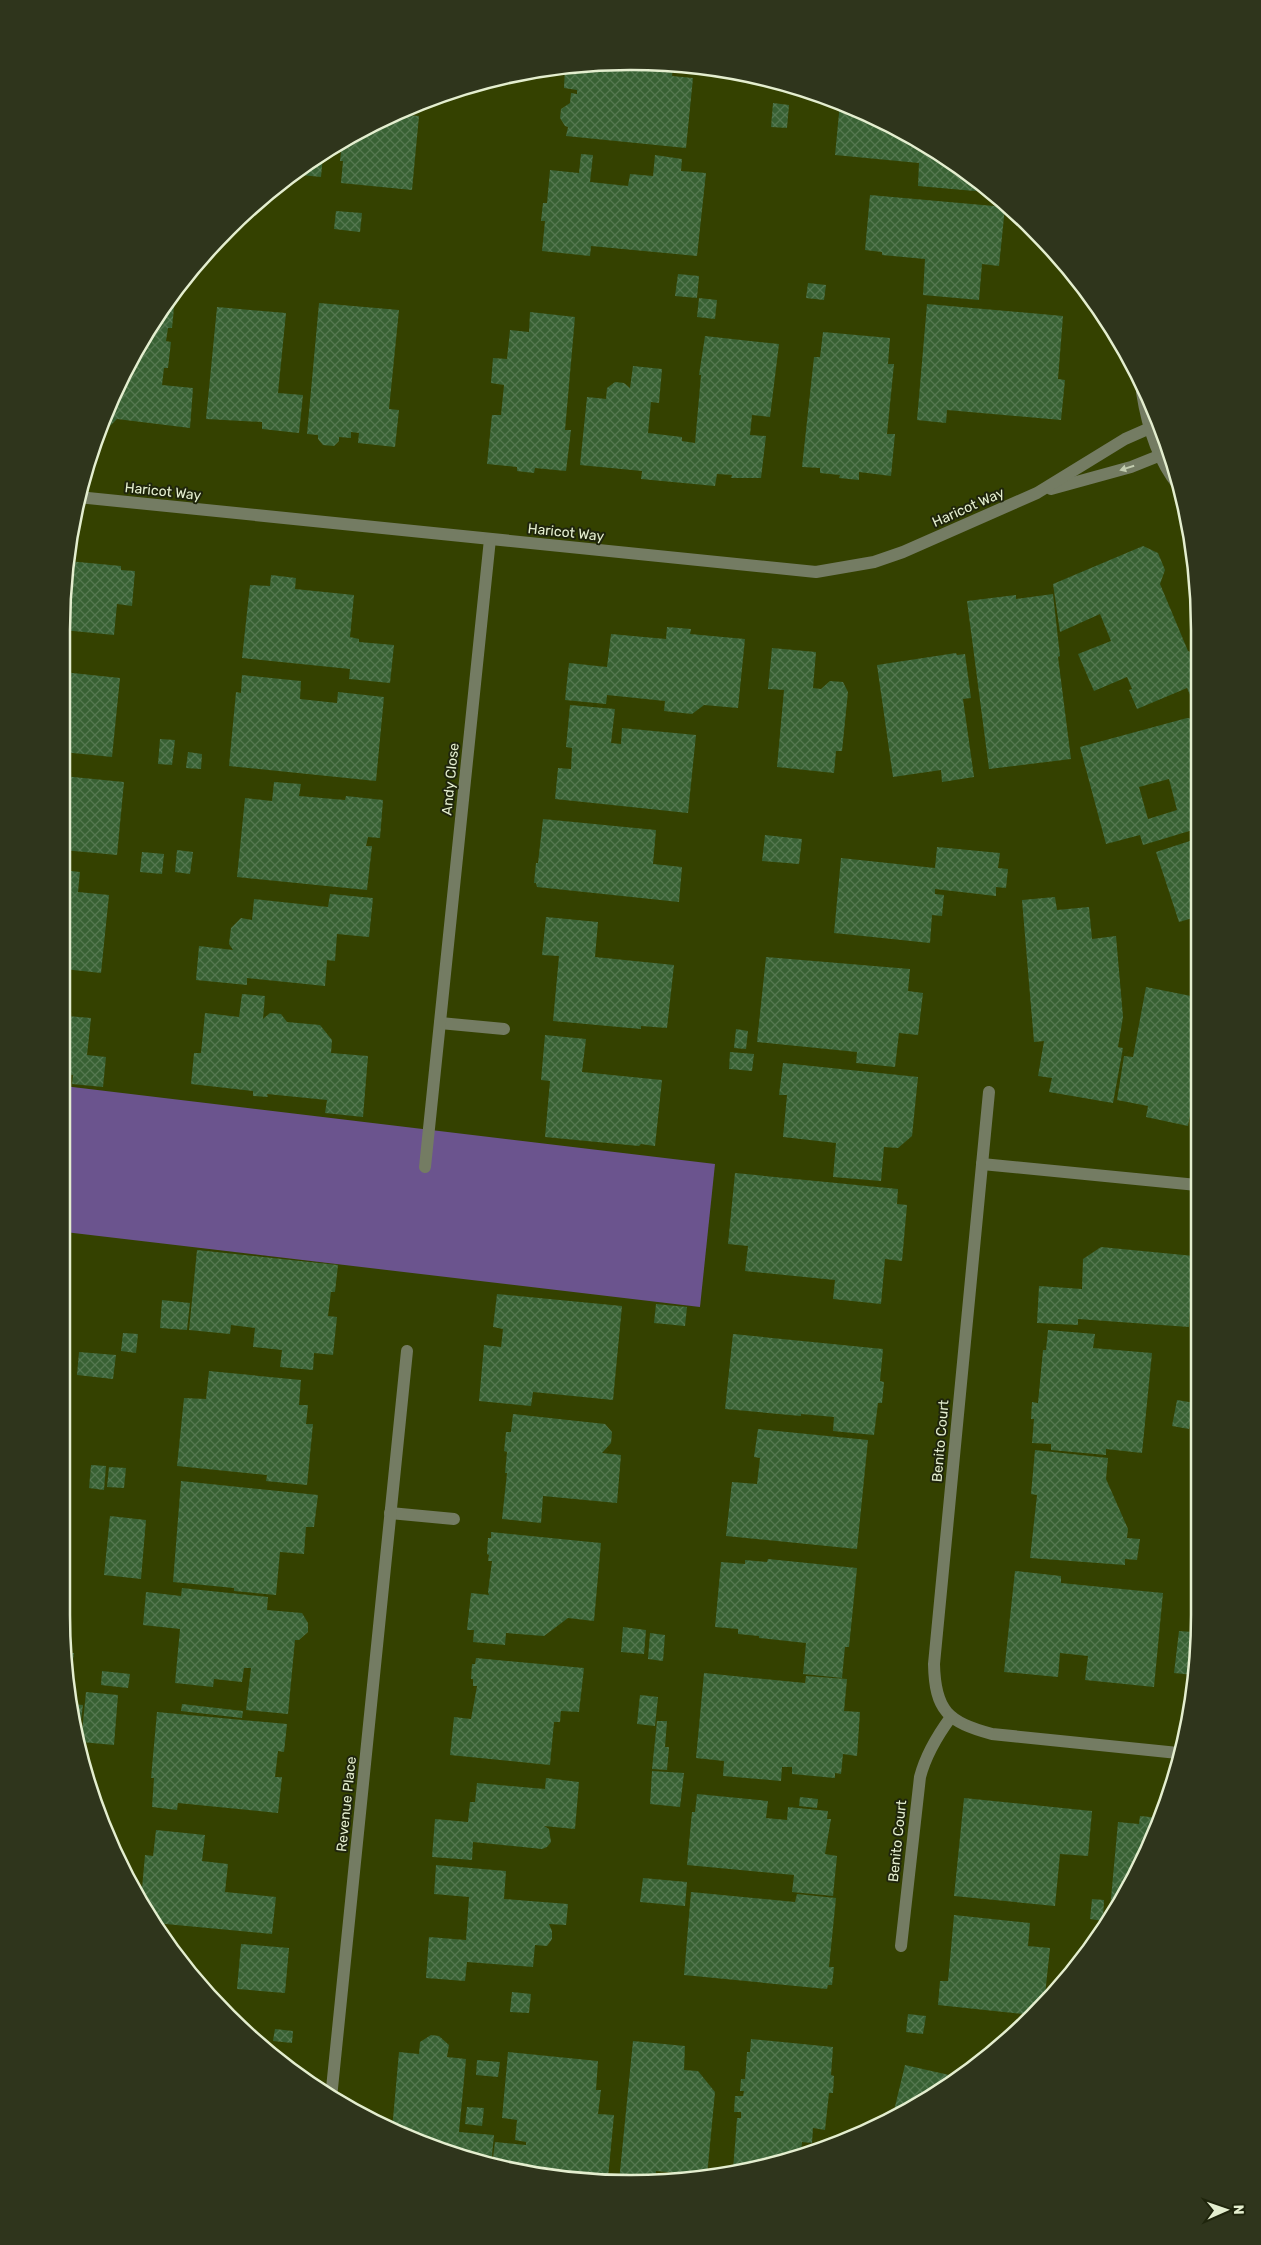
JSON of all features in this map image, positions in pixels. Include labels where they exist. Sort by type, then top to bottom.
[{"type":"street","name":"Haricot Way","points":[[86,498],[816,572],[874,562],[903,552],[1037,493],[1125,439],[1153,429]]},
{"type":"street","name":"Haricot Way","points":[[1037,493],[1131,467],[1162,453]]},
{"type":"street","name":"Andy Close","points":[[425,1167],[490,540]]},
{"type":"street","points":[[440,1023],[504,1029]]},
{"type":"street","name":"Benito Court","points":[[989,1092],[934,1664],[934,1688],[940,1703],[951,1717],[970,1728],[992,1734],[1174,1753]]},
{"type":"street","points":[[982,1164],[1191,1184]]},
{"type":"street","name":"Revenue Place","points":[[332,2089],[407,1351]]},
{"type":"street","points":[[390,1513],[454,1519]]},
{"type":"street","name":"Benito Court","points":[[901,1946],[920,1777],[924,1760],[934,1740],[951,1717]]},
{"type":"shaded area","points":[[70,1087],[715,1164],[700,1307],[70,1233]]},
{"type":"building","points":[[594,71],[667,71],[672,72],[672,76],[693,78],[686,148],[566,136],[568,127],[565,126],[560,118],[561,109],[570,103],[571,93],[577,94],[577,90],[564,88],[565,74]]},
{"type":"building","points":[[773,103],[789,105],[787,128],[771,127]]},
{"type":"building","points":[[839,111],[911,145],[942,164],[978,191],[918,186],[919,163],[835,155]]},
{"type":"building","points":[[411,115],[419,116],[412,190],[341,183],[343,161],[340,161],[341,150],[350,145]]},
{"type":"building","points":[[581,154],[593,155],[590,182],[628,186],[630,174],[653,176],[655,155],[682,159],[681,171],[706,173],[697,256],[591,246],[590,256],[542,251],[545,221],[541,221],[543,203],[547,203],[550,170],[579,173]]},
{"type":"building","points":[[322,162],[321,177],[304,175]]},
{"type":"building","points":[[870,195],[997,206],[1004,213],[999,266],[982,264],[979,300],[923,295],[925,259],[882,255],[882,252],[865,250]]},
{"type":"building","points":[[336,211],[362,213],[360,232],[334,229]]},
{"type":"building","points":[[678,274],[699,276],[697,298],[675,296]]},
{"type":"building","points":[[808,283],[826,285],[824,300],[806,298]]},
{"type":"building","points":[[699,298],[717,300],[715,319],[697,317]]},
{"type":"building","points":[[319,303],[399,310],[389,409],[399,410],[395,447],[358,443],[359,433],[351,432],[351,438],[339,437],[339,441],[334,446],[323,445],[318,439],[318,435],[307,434]]},
{"type":"building","points":[[927,304],[1063,316],[1058,379],[1065,380],[1061,420],[947,410],[946,423],[917,420]]},
{"type":"building","points":[[174,305],[172,328],[168,328],[166,341],[171,342],[168,368],[164,368],[162,385],[193,388],[190,428],[117,419],[109,427],[145,350]]},
{"type":"building","points":[[217,307],[286,313],[278,393],[303,395],[299,433],[262,429],[262,422],[206,419]]},
{"type":"building","points":[[530,312],[575,317],[565,430],[571,430],[566,471],[535,468],[534,473],[517,471],[517,467],[487,464],[492,415],[501,415],[504,385],[491,383],[493,358],[507,359],[510,330],[529,332]]},
{"type":"building","points":[[823,332],[890,338],[888,364],[894,364],[887,434],[895,434],[891,476],[859,472],[859,480],[839,478],[840,475],[820,473],[820,468],[802,467],[814,357],[820,357]]},
{"type":"building","points":[[705,336],[779,344],[770,417],[752,415],[750,435],[766,436],[761,478],[731,478],[732,475],[717,474],[715,486],[641,479],[642,471],[580,465],[587,397],[606,399],[607,388],[615,382],[624,383],[630,388],[633,366],[662,369],[659,403],[651,402],[648,433],[682,437],[682,441],[695,443],[701,375],[699,375]]},
{"type":"building","points":[[1143,546],[1158,553],[1165,570],[1160,584],[1188,651],[1191,652],[1191,697],[1187,688],[1137,709],[1129,690],[1132,689],[1127,677],[1094,691],[1078,654],[1111,641],[1100,614],[1060,632],[1053,584]]},
{"type":"building","points":[[75,562],[121,566],[121,570],[135,571],[132,606],[117,604],[114,635],[70,631]]},
{"type":"building","points":[[271,575],[296,578],[295,589],[354,595],[350,637],[359,639],[359,642],[394,645],[390,683],[349,679],[350,669],[242,658],[250,585],[270,586]]},
{"type":"building","points":[[1053,594],[1060,656],[1058,657],[1071,759],[989,769],[967,601],[1016,595],[1016,599]]},
{"type":"building","points":[[667,627],[691,629],[690,634],[745,639],[738,708],[704,705],[692,714],[664,711],[665,701],[607,695],[606,704],[565,700],[569,663],[607,667],[611,634],[666,639]]},
{"type":"building","points":[[772,648],[816,652],[813,688],[821,689],[830,681],[843,682],[848,692],[842,751],[836,751],[834,773],[777,767],[784,690],[768,689]]},
{"type":"building","points":[[956,653],[957,655],[965,654],[971,698],[963,699],[974,777],[942,782],[941,770],[893,777],[877,665]]},
{"type":"building","points":[[70,673],[120,678],[112,757],[70,753]]},
{"type":"building","points":[[242,675],[301,681],[300,699],[337,703],[338,692],[384,697],[376,781],[229,766],[236,692],[241,693]]},
{"type":"building","points":[[570,705],[615,709],[611,743],[621,744],[622,728],[696,735],[688,813],[555,799],[558,768],[571,769],[572,748],[566,747]]},
{"type":"building","points":[[1191,718],[1191,831],[1143,845],[1140,835],[1106,844],[1080,747]],"holes":[[[1169,779],[1177,810],[1148,819],[1139,787]]]},
{"type":"building","points":[[160,739],[175,740],[172,765],[158,764]]},
{"type":"building","points":[[188,752],[202,754],[201,769],[186,768]]},
{"type":"building","points":[[70,777],[124,782],[117,855],[70,851]]},
{"type":"building","points":[[274,782],[301,784],[299,796],[345,800],[346,796],[383,800],[380,838],[368,837],[366,846],[372,846],[367,890],[237,877],[245,798],[272,801]]},
{"type":"building","points":[[543,819],[656,830],[653,864],[682,867],[679,902],[537,887],[536,883],[534,883]]},
{"type":"building","points":[[765,835],[802,839],[799,864],[762,861]]},
{"type":"building","points":[[1191,841],[1191,918],[1179,922],[1156,852]]},
{"type":"building","points":[[937,847],[1000,853],[998,868],[1008,869],[1006,888],[996,887],[996,896],[935,889],[935,894],[944,895],[942,916],[932,915],[930,943],[834,933],[841,858],[935,868]]},
{"type":"building","points":[[177,850],[193,852],[190,874],[175,872]]},
{"type":"building","points":[[142,852],[164,854],[162,874],[140,872]]},
{"type":"building","points":[[70,871],[80,872],[78,892],[109,895],[101,973],[70,970]]},
{"type":"building","points":[[330,894],[373,898],[369,937],[337,934],[335,961],[327,960],[325,986],[247,978],[247,985],[196,980],[199,946],[233,950],[229,944],[231,928],[241,918],[252,920],[254,899],[328,907]]},
{"type":"building","points":[[1055,897],[1057,910],[1089,907],[1092,939],[1116,936],[1123,1017],[1118,1047],[1123,1048],[1113,1103],[1049,1092],[1052,1078],[1038,1076],[1044,1041],[1034,1042],[1022,900]]},
{"type":"building","points":[[546,917],[598,922],[595,957],[674,965],[667,1028],[641,1026],[641,1029],[553,1021],[559,956],[542,955]]},
{"type":"building","points":[[766,957],[910,969],[908,991],[923,993],[918,1035],[899,1033],[895,1067],[856,1063],[857,1052],[757,1042]]},
{"type":"building","points":[[1146,987],[1191,996],[1191,1111],[1188,1126],[1146,1117],[1148,1106],[1117,1100],[1124,1056],[1133,1057]]},
{"type":"building","points":[[242,994],[265,996],[263,1019],[270,1013],[281,1014],[287,1022],[320,1025],[332,1040],[331,1053],[368,1056],[363,1117],[325,1113],[327,1100],[267,1094],[268,1097],[253,1096],[253,1091],[191,1084],[194,1053],[201,1053],[205,1013],[239,1017]]},
{"type":"building","points":[[70,1016],[91,1018],[87,1055],[106,1057],[103,1087],[72,1084],[73,1075],[70,1075]]},
{"type":"building","points":[[736,1029],[748,1031],[746,1049],[734,1048]]},
{"type":"building","points":[[545,1035],[586,1039],[582,1072],[662,1080],[655,1146],[545,1137],[550,1081],[541,1080]]},
{"type":"building","points":[[730,1052],[754,1054],[752,1071],[729,1069]]},
{"type":"building","points":[[783,1063],[918,1077],[912,1136],[898,1148],[884,1147],[881,1181],[833,1177],[836,1143],[783,1137],[787,1095],[779,1095]]},
{"type":"building","points":[[735,1173],[898,1189],[897,1204],[907,1205],[902,1261],[885,1259],[881,1304],[833,1299],[835,1280],[745,1271],[748,1246],[728,1244]]},
{"type":"building","points":[[1101,1247],[1191,1256],[1189,1327],[1078,1319],[1078,1325],[1037,1323],[1039,1286],[1082,1289],[1083,1259]]},
{"type":"building","points":[[197,1250],[338,1265],[335,1292],[331,1292],[328,1316],[337,1317],[333,1355],[314,1353],[313,1370],[280,1367],[282,1350],[253,1347],[255,1328],[231,1325],[230,1334],[189,1330]]},
{"type":"building","points":[[497,1294],[622,1306],[613,1400],[533,1392],[531,1406],[479,1401],[484,1345],[501,1347],[503,1329],[493,1327]]},
{"type":"building","points":[[162,1300],[190,1303],[187,1330],[160,1328]]},
{"type":"building","points":[[656,1304],[687,1307],[685,1326],[654,1323]]},
{"type":"building","points":[[1048,1330],[1095,1334],[1093,1348],[1152,1353],[1142,1453],[1106,1449],[1106,1455],[1051,1450],[1051,1444],[1032,1443],[1034,1419],[1031,1419],[1032,1402],[1038,1403],[1043,1350],[1046,1350]]},
{"type":"building","points":[[123,1333],[138,1334],[136,1353],[121,1351]]},
{"type":"building","points":[[733,1334],[883,1349],[880,1381],[884,1382],[882,1403],[878,1403],[874,1435],[833,1431],[834,1417],[725,1409]]},
{"type":"building","points":[[79,1352],[116,1355],[113,1379],[77,1375]]},
{"type":"building","points":[[209,1371],[301,1380],[299,1405],[308,1405],[306,1424],[313,1424],[307,1485],[266,1481],[267,1475],[177,1466],[184,1398],[206,1399]]},
{"type":"building","points":[[1177,1400],[1191,1402],[1189,1429],[1172,1426]]},
{"type":"building","points":[[513,1414],[605,1424],[612,1432],[611,1443],[602,1453],[621,1455],[617,1503],[543,1496],[541,1523],[502,1519],[507,1473],[505,1473],[507,1452],[504,1451],[506,1432],[511,1432]]},
{"type":"building","points":[[758,1429],[868,1440],[857,1549],[726,1536],[732,1482],[757,1484],[760,1458],[754,1457]]},
{"type":"building","points":[[1035,1450],[1108,1458],[1106,1479],[1128,1529],[1127,1538],[1140,1539],[1137,1560],[1125,1559],[1125,1565],[1030,1558],[1037,1495],[1031,1494]]},
{"type":"building","points":[[91,1465],[106,1466],[104,1490],[89,1488]]},
{"type":"building","points":[[109,1467],[126,1468],[124,1488],[107,1487]]},
{"type":"building","points":[[181,1481],[318,1495],[314,1527],[306,1527],[304,1554],[280,1552],[276,1595],[234,1591],[234,1588],[173,1582]]},
{"type":"building","points":[[110,1516],[146,1520],[141,1579],[104,1575]]},
{"type":"building","points":[[491,1532],[601,1543],[594,1621],[568,1618],[544,1636],[506,1633],[505,1645],[473,1642],[474,1630],[467,1630],[471,1593],[489,1595],[492,1561],[488,1561],[489,1555],[487,1554],[488,1538],[491,1538]]},
{"type":"building","points":[[768,1559],[857,1568],[849,1647],[845,1647],[842,1678],[803,1674],[806,1643],[759,1638],[759,1636],[738,1634],[738,1629],[715,1627],[721,1562],[745,1564],[745,1560],[767,1562]]},
{"type":"building","points":[[1015,1571],[1061,1576],[1061,1583],[1163,1593],[1154,1687],[1085,1680],[1088,1656],[1060,1653],[1058,1677],[1004,1672]]},
{"type":"building","points":[[182,1588],[268,1597],[267,1610],[302,1613],[308,1623],[308,1632],[299,1640],[295,1640],[288,1714],[246,1710],[251,1668],[244,1668],[242,1682],[214,1679],[213,1687],[175,1683],[180,1629],[143,1625],[146,1592],[181,1596]]},
{"type":"building","points":[[623,1627],[646,1630],[644,1654],[621,1652]]},
{"type":"building","points":[[1179,1631],[1191,1632],[1187,1674],[1174,1673]]},
{"type":"building","points":[[650,1633],[665,1635],[663,1661],[648,1659]]},
{"type":"building","points":[[71,1653],[74,1653],[72,1664]]},
{"type":"building","points":[[476,1658],[584,1668],[579,1712],[561,1711],[560,1722],[554,1722],[550,1765],[450,1755],[454,1717],[471,1719],[477,1686],[473,1686],[473,1679],[471,1679],[472,1664],[475,1664]]},
{"type":"building","points":[[102,1671],[130,1674],[128,1688],[101,1685]]},
{"type":"building","points":[[704,1673],[805,1683],[806,1676],[847,1679],[844,1711],[860,1712],[857,1756],[843,1754],[841,1774],[835,1773],[835,1778],[792,1774],[792,1767],[782,1767],[781,1781],[723,1776],[724,1761],[696,1758]]},
{"type":"building","points":[[86,1692],[118,1695],[114,1745],[85,1742],[82,1730]]},
{"type":"building","points":[[640,1695],[658,1697],[655,1726],[637,1724]]},
{"type":"building","points":[[182,1704],[243,1711],[242,1718],[181,1711]]},
{"type":"building","points":[[78,1705],[83,1705],[80,1721]]},
{"type":"building","points":[[157,1712],[287,1724],[284,1752],[278,1751],[275,1777],[282,1777],[278,1813],[178,1803],[177,1810],[152,1807],[154,1778],[151,1778]]},
{"type":"building","points":[[657,1721],[667,1721],[665,1747],[669,1747],[667,1770],[652,1769]]},
{"type":"building","points":[[652,1771],[684,1773],[680,1807],[650,1804]]},
{"type":"building","points":[[546,1778],[579,1782],[575,1829],[544,1826],[549,1829],[551,1842],[542,1849],[473,1842],[472,1860],[432,1857],[435,1819],[468,1822],[470,1802],[475,1802],[477,1783],[545,1789]]},
{"type":"building","points":[[697,1794],[768,1801],[766,1818],[787,1820],[788,1807],[828,1811],[827,1819],[831,1819],[825,1854],[837,1856],[833,1896],[792,1892],[794,1875],[687,1865],[692,1812],[695,1812]]},
{"type":"building","points":[[800,1797],[818,1799],[817,1808],[799,1806]]},
{"type":"building","points":[[964,1798],[1092,1811],[1088,1856],[1060,1854],[1055,1906],[954,1896]]},
{"type":"building","points":[[1140,1816],[1152,1817],[1133,1862],[1110,1904],[1118,1822],[1139,1824]]},
{"type":"building","points":[[156,1830],[205,1835],[202,1861],[228,1864],[225,1892],[276,1897],[272,1934],[163,1924],[142,1889],[145,1855],[153,1856]]},
{"type":"building","points":[[436,1865],[506,1871],[504,1899],[568,1904],[566,1925],[549,1924],[552,1931],[552,1939],[547,1946],[535,1945],[533,1967],[467,1962],[465,1981],[426,1978],[429,1937],[466,1940],[469,1897],[434,1894]]},
{"type":"building","points":[[643,1878],[687,1882],[685,1906],[640,1902]]},
{"type":"building","points":[[691,1892],[795,1902],[797,1894],[836,1898],[829,1967],[834,1967],[832,1985],[828,1985],[827,1989],[684,1975]]},
{"type":"building","points":[[1092,1899],[1104,1900],[1103,1916],[1100,1921],[1090,1919]]},
{"type":"building","points":[[954,1915],[1030,1923],[1028,1946],[1050,1948],[1045,1991],[1024,2014],[938,2005],[940,1981],[948,1981]]},
{"type":"building","points":[[241,1944],[289,1948],[285,1993],[237,1989]]},
{"type":"building","points":[[512,1992],[531,1994],[529,2013],[510,2012]]},
{"type":"building","points":[[908,2014],[926,2016],[923,2034],[906,2032]]},
{"type":"building","points":[[275,2029],[293,2031],[292,2043],[273,2041]]},
{"type":"building","points":[[431,2035],[439,2036],[449,2045],[447,2057],[466,2059],[459,2132],[494,2135],[492,2158],[450,2145],[393,2121],[399,2052],[419,2054],[420,2042]]},
{"type":"building","points":[[751,2039],[833,2047],[831,2075],[834,2076],[833,2093],[829,2093],[825,2130],[813,2128],[812,2143],[802,2142],[801,2148],[776,2156],[733,2165],[737,2118],[741,2118],[741,2112],[734,2112],[735,2096],[743,2096],[744,2091],[740,2091],[741,2079],[745,2079],[747,2052],[750,2052]]},
{"type":"building","points":[[633,2041],[685,2046],[684,2070],[698,2071],[715,2092],[708,2169],[676,2173],[656,2171],[656,2174],[620,2175]]},
{"type":"building","points":[[508,2052],[598,2061],[596,2090],[601,2090],[598,2114],[614,2115],[608,2174],[557,2170],[493,2158],[495,2142],[526,2145],[526,2142],[515,2140],[517,2120],[502,2118]]},
{"type":"building","points":[[477,2060],[500,2062],[498,2077],[476,2075]]},
{"type":"building","points":[[905,2065],[950,2075],[911,2100],[895,2108]]},
{"type":"building","points":[[467,2107],[484,2108],[482,2126],[465,2124]]}]
